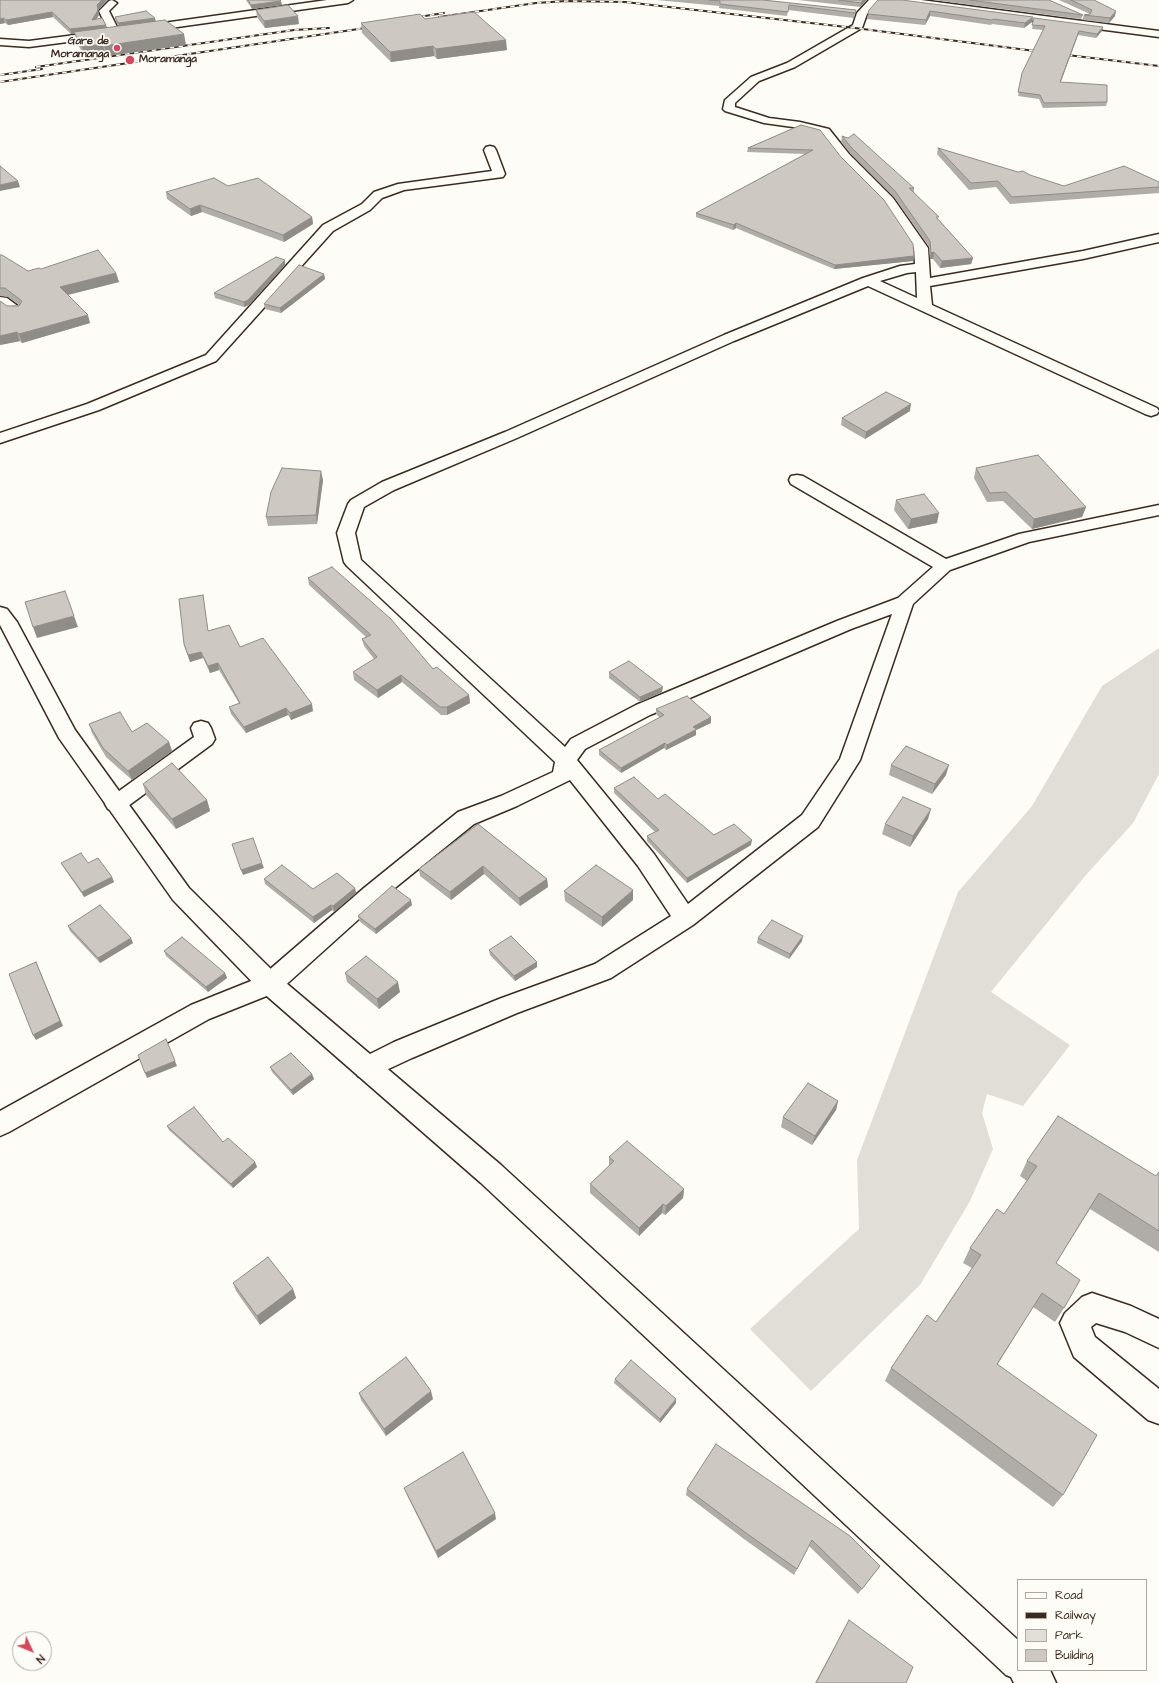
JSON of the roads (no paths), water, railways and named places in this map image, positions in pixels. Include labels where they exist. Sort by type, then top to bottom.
[{"type":"street","points":[[0,42],[29,44],[348,0]]},
{"type":"street","points":[[874,0],[863,12],[858,26],[846,34],[814,50],[791,65],[755,79],[729,102],[729,109],[768,121],[800,125],[825,131],[845,157],[889,201],[921,248],[925,307]]},
{"type":"street","points":[[899,0],[1159,34]]},
{"type":"street","points":[[112,3],[104,11],[115,33]]},
{"type":"street","points":[[850,11],[863,12]]},
{"type":"street","points":[[1083,15],[1111,27]]},
{"type":"street","points":[[0,438],[93,407],[211,358],[328,228],[366,207],[378,195],[402,187],[499,174],[490,150]]},
{"type":"street","points":[[923,283],[1083,255],[1159,238]]},
{"type":"street","points":[[685,919],[646,860],[566,760],[353,562],[346,534],[357,504],[388,486],[511,435],[729,338],[868,280],[905,269],[922,267]]},
{"type":"street","points":[[868,280],[1156,411]]},
{"type":"street","points":[[0,302],[2,301],[16,310]]},
{"type":"street","points":[[797,480],[944,566]]},
{"type":"street","points":[[0,1124],[200,1012],[270,984],[372,894],[466,818],[509,801],[562,776],[566,760],[578,744],[643,710],[844,625],[905,602],[944,566],[1025,538],[1159,510]]},
{"type":"street","points":[[367,1068],[403,1050],[508,1006],[603,972],[685,919],[810,821],[850,760],[905,602]]},
{"type":"street","points":[[0,613],[8,622],[66,733],[181,894],[270,984],[491,1174],[1017,1662]]},
{"type":"street","points":[[116,804],[205,740],[201,728]]},
{"type":"street","points":[[1159,1334],[1131,1320],[1092,1307],[1075,1323],[1084,1347],[1159,1409]]},
{"type":"street","points":[[1026,1671],[1039,1683]]},
{"type":"railway","points":[[439,17],[536,3],[566,1],[625,2],[855,28],[1043,52]]},
{"type":"railway","points":[[412,18],[444,13]]},
{"type":"railway","points":[[0,82],[372,27]]},
{"type":"railway","points":[[36,67],[294,30],[329,28]]},
{"type":"railway","points":[[1059,54],[1159,66]]},
{"type":"railway","points":[[0,75],[42,69]]},
{"type":"place","name":"Gare de Moramanga","points":[[117,48]]},
{"type":"place","name":"Moramanga","points":[[130,60]]}]
